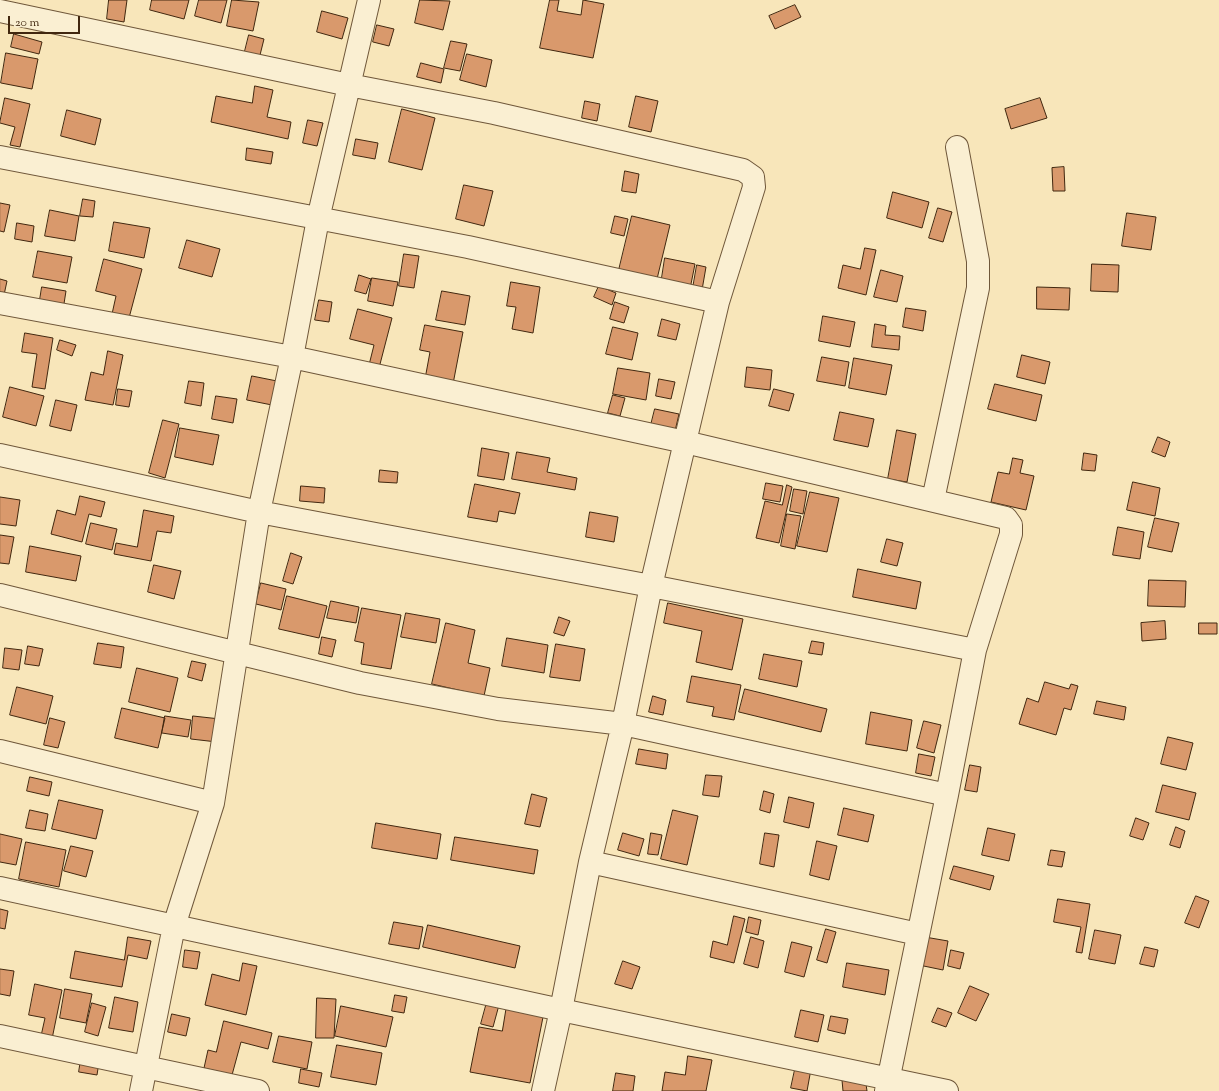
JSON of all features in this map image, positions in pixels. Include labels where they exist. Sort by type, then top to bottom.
[{"type":"street","points":[[141,1091],[174,926],[213,803],[259,512],[292,357],[318,219],[369,0]]},
{"type":"street","points":[[0,11],[349,85],[494,113],[743,170],[753,177],[754,187],[718,302],[651,586],[623,724],[590,862],[561,1010],[543,1091]]},
{"type":"street","points":[[933,500],[978,288],[978,261],[957,147]]},
{"type":"street","points":[[0,158],[468,247],[718,302]]},
{"type":"street","points":[[0,303],[292,357],[685,442],[1006,518],[1011,525],[1011,534],[975,650],[947,795],[887,1085]]},
{"type":"street","points":[[0,455],[259,512],[651,586],[975,650]]},
{"type":"street","points":[[0,595],[360,682],[475,704],[623,724],[947,795]]},
{"type":"street","points":[[0,750],[213,803]]},
{"type":"street","points":[[590,862],[918,934]]},
{"type":"street","points":[[0,888],[561,1010],[887,1085],[947,1091]]},
{"type":"street","points":[[0,1036],[258,1091]]},
{"type":"building","points":[[109,0],[127,0],[124,22],[107,19]]},
{"type":"building","points":[[152,0],[189,0],[184,19],[150,10]]},
{"type":"building","points":[[199,0],[227,0],[221,23],[195,16]]},
{"type":"building","points":[[232,0],[259,2],[253,31],[227,26]]},
{"type":"building","points":[[420,0],[450,1],[443,30],[415,23]]},
{"type":"building","points":[[550,0],[559,0],[557,11],[581,15],[583,0],[604,4],[593,58],[540,48]]},
{"type":"building","points":[[795,5],[801,17],[775,29],[769,16]]},
{"type":"building","points":[[322,11],[348,18],[342,39],[317,32]]},
{"type":"building","points":[[377,25],[394,29],[389,46],[373,42]]},
{"type":"building","points":[[14,34],[42,42],[39,54],[11,47]]},
{"type":"building","points":[[249,35],[264,39],[259,59],[244,55]]},
{"type":"building","points":[[451,41],[467,44],[460,71],[444,68]]},
{"type":"building","points":[[6,53],[38,59],[32,89],[1,83]]},
{"type":"building","points":[[467,54],[492,60],[486,87],[460,80]]},
{"type":"building","points":[[421,63],[444,69],[441,83],[417,77]]},
{"type":"building","points":[[255,86],[273,90],[267,117],[291,122],[288,139],[211,122],[216,96],[252,103]]},
{"type":"building","points":[[636,96],[658,101],[651,132],[629,127]]},
{"type":"building","points":[[5,98],[30,104],[20,147],[10,145],[15,127],[0,123]]},
{"type":"building","points":[[1040,98],[1047,118],[1011,129],[1005,109]]},
{"type":"building","points":[[585,101],[600,104],[597,121],[582,118]]},
{"type":"building","points":[[402,109],[435,118],[422,170],[389,162]]},
{"type":"building","points":[[67,110],[101,119],[95,145],[61,136]]},
{"type":"building","points":[[308,120],[323,123],[317,146],[303,143]]},
{"type":"building","points":[[356,139],[378,143],[375,159],[353,155]]},
{"type":"building","points":[[247,148],[273,152],[271,164],[246,160]]},
{"type":"building","points":[[1064,167],[1065,191],[1053,191],[1052,168]]},
{"type":"building","points":[[625,171],[639,174],[636,193],[622,191]]},
{"type":"building","points":[[464,185],[493,191],[484,226],[456,219]]},
{"type":"building","points":[[893,192],[929,202],[922,228],[887,218]]},
{"type":"building","points":[[83,199],[95,201],[93,217],[80,216]]},
{"type":"building","points":[[0,203],[10,205],[4,232],[0,231]]},
{"type":"building","points":[[938,208],[952,212],[943,242],[929,238]]},
{"type":"building","points":[[50,210],[79,216],[75,241],[45,236]]},
{"type":"building","points":[[1127,213],[1156,217],[1151,250],[1122,246]]},
{"type":"building","points":[[615,216],[628,219],[624,236],[611,233]]},
{"type":"building","points":[[632,216],[670,225],[657,279],[619,270]]},
{"type":"building","points":[[114,222],[150,228],[144,258],[109,251]]},
{"type":"building","points":[[17,223],[34,226],[32,242],[15,239]]},
{"type":"building","points":[[187,240],[220,249],[212,277],[179,268]]},
{"type":"building","points":[[865,248],[876,250],[866,295],[838,288],[843,265],[860,269]]},
{"type":"building","points":[[38,251],[72,257],[67,283],[33,277]]},
{"type":"building","points":[[404,254],[419,256],[414,288],[399,286]]},
{"type":"building","points":[[665,258],[695,264],[690,289],[661,284]]},
{"type":"building","points":[[104,259],[142,269],[129,318],[112,314],[116,296],[96,291]]},
{"type":"building","points":[[1092,264],[1119,265],[1118,292],[1091,291]]},
{"type":"building","points":[[697,265],[706,267],[702,290],[693,288]]},
{"type":"building","points":[[881,270],[903,276],[897,302],[874,297]]},
{"type":"building","points":[[359,275],[371,279],[366,294],[355,291]]},
{"type":"building","points":[[372,278],[398,282],[393,306],[368,301]]},
{"type":"building","points":[[0,279],[7,281],[4,295],[0,294]]},
{"type":"building","points":[[511,282],[540,287],[533,333],[512,329],[516,307],[507,306]]},
{"type":"building","points":[[599,286],[616,293],[612,305],[594,297]]},
{"type":"building","points":[[42,287],[66,291],[63,310],[39,306]]},
{"type":"building","points":[[1037,287],[1070,288],[1069,310],[1037,309]]},
{"type":"building","points":[[442,291],[470,296],[465,325],[436,320]]},
{"type":"building","points":[[319,300],[332,302],[329,322],[315,320]]},
{"type":"building","points":[[615,302],[629,307],[624,323],[610,319]]},
{"type":"building","points":[[906,308],[926,311],[923,331],[903,327]]},
{"type":"building","points":[[358,309],[392,318],[379,368],[369,365],[374,345],[350,339]]},
{"type":"building","points":[[823,316],[855,322],[850,347],[819,341]]},
{"type":"building","points":[[662,319],[680,324],[676,340],[658,336]]},
{"type":"building","points":[[875,324],[886,326],[885,335],[900,336],[899,350],[872,347]]},
{"type":"building","points":[[425,325],[463,332],[453,384],[425,379],[430,352],[420,350]]},
{"type":"building","points":[[613,327],[638,333],[632,360],[606,354]]},
{"type":"building","points":[[25,333],[53,338],[45,389],[32,387],[37,354],[22,352]]},
{"type":"building","points":[[60,340],[76,345],[72,356],[57,350]]},
{"type":"building","points":[[108,351],[123,355],[113,405],[85,400],[91,372],[103,375]]},
{"type":"building","points":[[1022,355],[1050,362],[1045,384],[1017,377]]},
{"type":"building","points":[[822,357],[849,362],[845,386],[817,381]]},
{"type":"building","points":[[854,358],[892,365],[886,395],[849,388]]},
{"type":"building","points":[[747,367],[772,370],[770,390],[745,387]]},
{"type":"building","points":[[618,368],[650,373],[646,400],[613,394]]},
{"type":"building","points":[[252,376],[277,381],[272,405],[247,400]]},
{"type":"building","points":[[659,379],[675,382],[671,399],[656,396]]},
{"type":"building","points":[[189,381],[204,383],[201,406],[185,403]]},
{"type":"building","points":[[995,384],[1042,395],[1036,421],[988,409]]},
{"type":"building","points":[[10,387],[44,396],[36,426],[3,417]]},
{"type":"building","points":[[118,389],[132,391],[129,407],[116,405]]},
{"type":"building","points":[[774,389],[794,394],[789,411],[769,406]]},
{"type":"building","points":[[613,395],[625,398],[620,416],[608,413]]},
{"type":"building","points":[[216,396],[237,399],[233,423],[212,419]]},
{"type":"building","points":[[56,400],[77,405],[71,431],[50,426]]},
{"type":"building","points":[[655,409],[679,414],[675,431],[651,425]]},
{"type":"building","points":[[840,412],[874,419],[868,447],[834,440]]},
{"type":"building","points":[[163,420],[179,424],[165,478],[149,473]]},
{"type":"building","points":[[180,428],[219,435],[213,465],[175,457]]},
{"type":"building","points":[[897,430],[916,434],[907,482],[888,479]]},
{"type":"building","points":[[1158,437],[1170,442],[1165,457],[1152,452]]},
{"type":"building","points":[[482,448],[509,453],[504,480],[478,476]]},
{"type":"building","points":[[517,452],[550,458],[547,472],[577,478],[575,490],[512,479]]},
{"type":"building","points":[[1084,453],[1097,455],[1095,471],[1082,470]]},
{"type":"building","points":[[1013,458],[1023,460],[1020,473],[1034,476],[1026,510],[991,502],[998,472],[1009,474]]},
{"type":"building","points":[[380,470],[398,472],[397,483],[379,482]]},
{"type":"building","points":[[1133,482],[1160,488],[1155,516],[1127,510]]},
{"type":"building","points":[[766,483],[783,486],[780,502],[763,499]]},
{"type":"building","points":[[475,484],[520,493],[515,514],[499,511],[497,522],[468,517]]},
{"type":"building","points":[[787,485],[792,487],[779,543],[756,538],[765,501],[782,505]]},
{"type":"building","points":[[301,486],[325,488],[324,503],[300,501]]},
{"type":"building","points":[[794,489],[807,491],[803,514],[790,511]]},
{"type":"building","points":[[810,492],[839,498],[827,552],[797,546]]},
{"type":"building","points":[[80,496],[105,502],[101,517],[89,514],[82,542],[51,534],[57,510],[75,515]]},
{"type":"building","points":[[0,497],[20,500],[16,526],[0,524]]},
{"type":"building","points":[[144,510],[174,516],[171,533],[157,531],[151,561],[114,554],[116,543],[137,547]]},
{"type":"building","points":[[590,512],[618,517],[614,542],[586,537]]},
{"type":"building","points":[[787,514],[801,516],[795,549],[781,546]]},
{"type":"building","points":[[1155,518],[1179,523],[1172,552],[1148,547]]},
{"type":"building","points":[[91,523],[117,529],[112,550],[86,544]]},
{"type":"building","points":[[1118,527],[1144,532],[1140,559],[1113,555]]},
{"type":"building","points":[[0,535],[14,537],[9,564],[0,563]]},
{"type":"building","points":[[887,539],[903,543],[897,566],[881,562]]},
{"type":"building","points":[[30,546],[81,556],[76,581],[26,572]]},
{"type":"building","points":[[291,553],[302,557],[293,584],[283,581]]},
{"type":"building","points":[[154,565],[181,571],[174,599],[148,592]]},
{"type":"building","points":[[858,569],[921,582],[916,609],[853,597]]},
{"type":"building","points":[[1149,580],[1186,581],[1185,607],[1148,606]]},
{"type":"building","points":[[261,583],[286,589],[281,610],[256,604]]},
{"type":"building","points":[[287,596],[327,606],[319,638],[279,629]]},
{"type":"building","points":[[331,601],[359,607],[356,623],[327,618]]},
{"type":"building","points":[[668,603],[743,619],[732,670],[696,662],[702,631],[664,623]]},
{"type":"building","points":[[362,608],[401,615],[391,669],[361,664],[364,643],[355,641]]},
{"type":"building","points":[[406,613],[440,619],[436,643],[401,637]]},
{"type":"building","points":[[559,617],[570,621],[564,636],[554,633]]},
{"type":"building","points":[[1165,621],[1166,639],[1142,641],[1141,623]]},
{"type":"building","points":[[446,623],[475,630],[468,663],[490,668],[484,696],[432,684]]},
{"type":"building","points":[[1199,623],[1217,623],[1217,634],[1199,634]]},
{"type":"building","points":[[322,637],[336,640],[332,657],[319,654]]},
{"type":"building","points":[[507,638],[548,645],[544,673],[502,666]]},
{"type":"building","points":[[812,641],[824,643],[822,655],[809,653]]},
{"type":"building","points":[[98,643],[124,647],[121,668],[94,664]]},
{"type":"building","points":[[556,644],[585,649],[580,681],[550,677]]},
{"type":"building","points":[[28,646],[43,649],[39,666],[25,664]]},
{"type":"building","points":[[5,648],[22,650],[19,670],[3,668]]},
{"type":"building","points":[[764,654],[802,661],[797,687],[759,679]]},
{"type":"building","points":[[192,661],[206,664],[202,681],[188,677]]},
{"type":"building","points":[[137,668],[178,678],[170,712],[129,702]]},
{"type":"building","points":[[692,676],[741,685],[734,720],[712,716],[714,707],[687,702]]},
{"type":"building","points":[[1045,682],[1069,689],[1071,684],[1078,686],[1071,710],[1064,708],[1056,735],[1019,724],[1027,698],[1038,702]]},
{"type":"building","points":[[17,687],[53,696],[46,724],[10,715]]},
{"type":"building","points":[[745,689],[827,709],[821,732],[739,712]]},
{"type":"building","points":[[653,696],[666,700],[663,715],[649,712]]},
{"type":"building","points":[[1097,701],[1126,707],[1124,720],[1094,714]]},
{"type":"building","points":[[122,708],[165,718],[158,748],[115,738]]},
{"type":"building","points":[[871,712],[912,720],[907,751],[866,744]]},
{"type":"building","points":[[165,716],[191,720],[188,737],[162,733]]},
{"type":"building","points":[[193,716],[220,719],[217,742],[191,739]]},
{"type":"building","points":[[50,718],[65,722],[58,748],[44,745]]},
{"type":"building","points":[[924,721],[941,725],[934,753],[917,748]]},
{"type":"building","points":[[1168,737],[1193,743],[1186,770],[1161,764]]},
{"type":"building","points":[[639,749],[668,754],[666,769],[636,764]]},
{"type":"building","points":[[919,754],[935,757],[931,776],[916,773]]},
{"type":"building","points":[[970,765],[981,767],[977,792],[965,790]]},
{"type":"building","points":[[706,775],[722,776],[719,797],[703,795]]},
{"type":"building","points":[[30,777],[52,782],[49,796],[27,791]]},
{"type":"building","points":[[1163,785],[1196,793],[1189,820],[1156,812]]},
{"type":"building","points":[[764,791],[774,794],[770,813],[760,810]]},
{"type":"building","points":[[532,794],[547,798],[540,827],[525,824]]},
{"type":"building","points":[[789,797],[814,803],[809,828],[784,822]]},
{"type":"building","points":[[59,800],[103,810],[96,839],[52,829]]},
{"type":"building","points":[[844,808],[874,815],[868,842],[838,835]]},
{"type":"building","points":[[30,810],[48,814],[45,831],[26,828]]},
{"type":"building","points":[[673,810],[698,816],[687,865],[661,859]]},
{"type":"building","points":[[1136,818],[1149,823],[1143,840],[1130,836]]},
{"type":"building","points":[[376,823],[441,834],[437,859],[372,848]]},
{"type":"building","points":[[1176,827],[1185,831],[1180,848],[1170,845]]},
{"type":"building","points":[[988,828],[1015,834],[1009,861],[982,855]]},
{"type":"building","points":[[623,833],[644,839],[639,856],[618,850]]},
{"type":"building","points":[[651,833],[662,835],[658,855],[648,854]]},
{"type":"building","points":[[765,833],[779,835],[774,867],[760,864]]},
{"type":"building","points":[[0,834],[22,839],[16,865],[0,862]]},
{"type":"building","points":[[455,837],[538,850],[534,874],[451,860]]},
{"type":"building","points":[[817,841],[837,846],[829,880],[810,875]]},
{"type":"building","points":[[26,842],[66,850],[59,887],[19,879]]},
{"type":"building","points":[[71,846],[93,851],[86,877],[64,871]]},
{"type":"building","points":[[1051,850],[1065,852],[1062,867],[1048,865]]},
{"type":"building","points":[[954,866],[994,876],[990,890],[950,879]]},
{"type":"building","points":[[1196,896],[1209,901],[1199,928],[1185,923]]},
{"type":"building","points":[[1058,899],[1090,904],[1082,953],[1076,952],[1081,927],[1054,922]]},
{"type":"building","points":[[0,909],[8,911],[5,929],[0,928]]},
{"type":"building","points":[[734,916],[745,919],[734,963],[710,957],[713,941],[727,945]]},
{"type":"building","points":[[749,917],[761,920],[758,935],[746,932]]},
{"type":"building","points":[[394,922],[423,927],[419,949],[389,944]]},
{"type":"building","points":[[428,925],[520,946],[515,968],[423,947]]},
{"type":"building","points":[[826,929],[836,932],[827,963],[817,960]]},
{"type":"building","points":[[1095,930],[1121,935],[1115,964],[1089,959]]},
{"type":"building","points":[[919,936],[948,941],[943,970],[914,964]]},
{"type":"building","points":[[128,937],[151,941],[147,959],[128,955],[122,987],[70,978],[75,951],[124,960]]},
{"type":"building","points":[[751,937],[764,941],[758,968],[744,964]]},
{"type":"building","points":[[792,942],[812,947],[804,977],[785,972]]},
{"type":"building","points":[[1145,947],[1158,950],[1154,967],[1140,964]]},
{"type":"building","points":[[185,950],[200,952],[197,969],[183,967]]},
{"type":"building","points":[[951,950],[964,953],[960,969],[948,966]]},
{"type":"building","points":[[623,961],[640,967],[632,989],[615,984]]},
{"type":"building","points":[[243,963],[257,966],[246,1015],[205,1005],[212,974],[239,981]]},
{"type":"building","points":[[847,963],[889,970],[885,995],[843,987]]},
{"type":"building","points":[[0,969],[14,971],[10,996],[0,994]]},
{"type":"building","points":[[35,984],[62,990],[52,1039],[41,1036],[45,1018],[29,1015]]},
{"type":"building","points":[[970,986],[989,994],[976,1021],[958,1013]]},
{"type":"building","points":[[65,989],[92,994],[86,1023],[60,1018]]},
{"type":"building","points":[[395,995],[407,997],[404,1013],[392,1011]]},
{"type":"building","points":[[115,997],[138,1002],[133,1032],[109,1028]]},
{"type":"building","points":[[317,998],[336,999],[334,1038],[316,1038]]},
{"type":"building","points":[[487,1002],[499,1005],[493,1027],[481,1024]]},
{"type":"building","points":[[92,1003],[106,1007],[98,1036],[85,1032]]},
{"type":"building","points":[[507,1005],[544,1012],[530,1083],[470,1072],[479,1027],[502,1031]]},
{"type":"building","points":[[341,1006],[393,1017],[386,1047],[335,1036]]},
{"type":"building","points":[[938,1008],[952,1013],[946,1027],[932,1022]]},
{"type":"building","points":[[801,1010],[824,1015],[818,1042],[795,1037]]},
{"type":"building","points":[[172,1014],[190,1018],[186,1036],[168,1032]]},
{"type":"building","points":[[831,1016],[848,1019],[845,1034],[828,1030]]},
{"type":"building","points":[[224,1021],[272,1033],[268,1049],[241,1042],[232,1075],[204,1068],[208,1050],[216,1052]]},
{"type":"building","points":[[279,1036],[312,1042],[307,1069],[273,1062]]},
{"type":"building","points":[[337,1045],[382,1053],[376,1085],[331,1077]]},
{"type":"building","points":[[688,1056],[712,1060],[706,1091],[662,1091],[665,1072],[685,1075]]},
{"type":"building","points":[[81,1059],[99,1062],[97,1075],[79,1072]]},
{"type":"building","points":[[796,1065],[811,1069],[807,1091],[791,1088]]},
{"type":"building","points":[[301,1069],[322,1073],[319,1087],[299,1083]]},
{"type":"building","points":[[616,1073],[635,1076],[633,1091],[613,1091]]},
{"type":"building","points":[[865,1077],[867,1091],[843,1091],[842,1080]]}]
